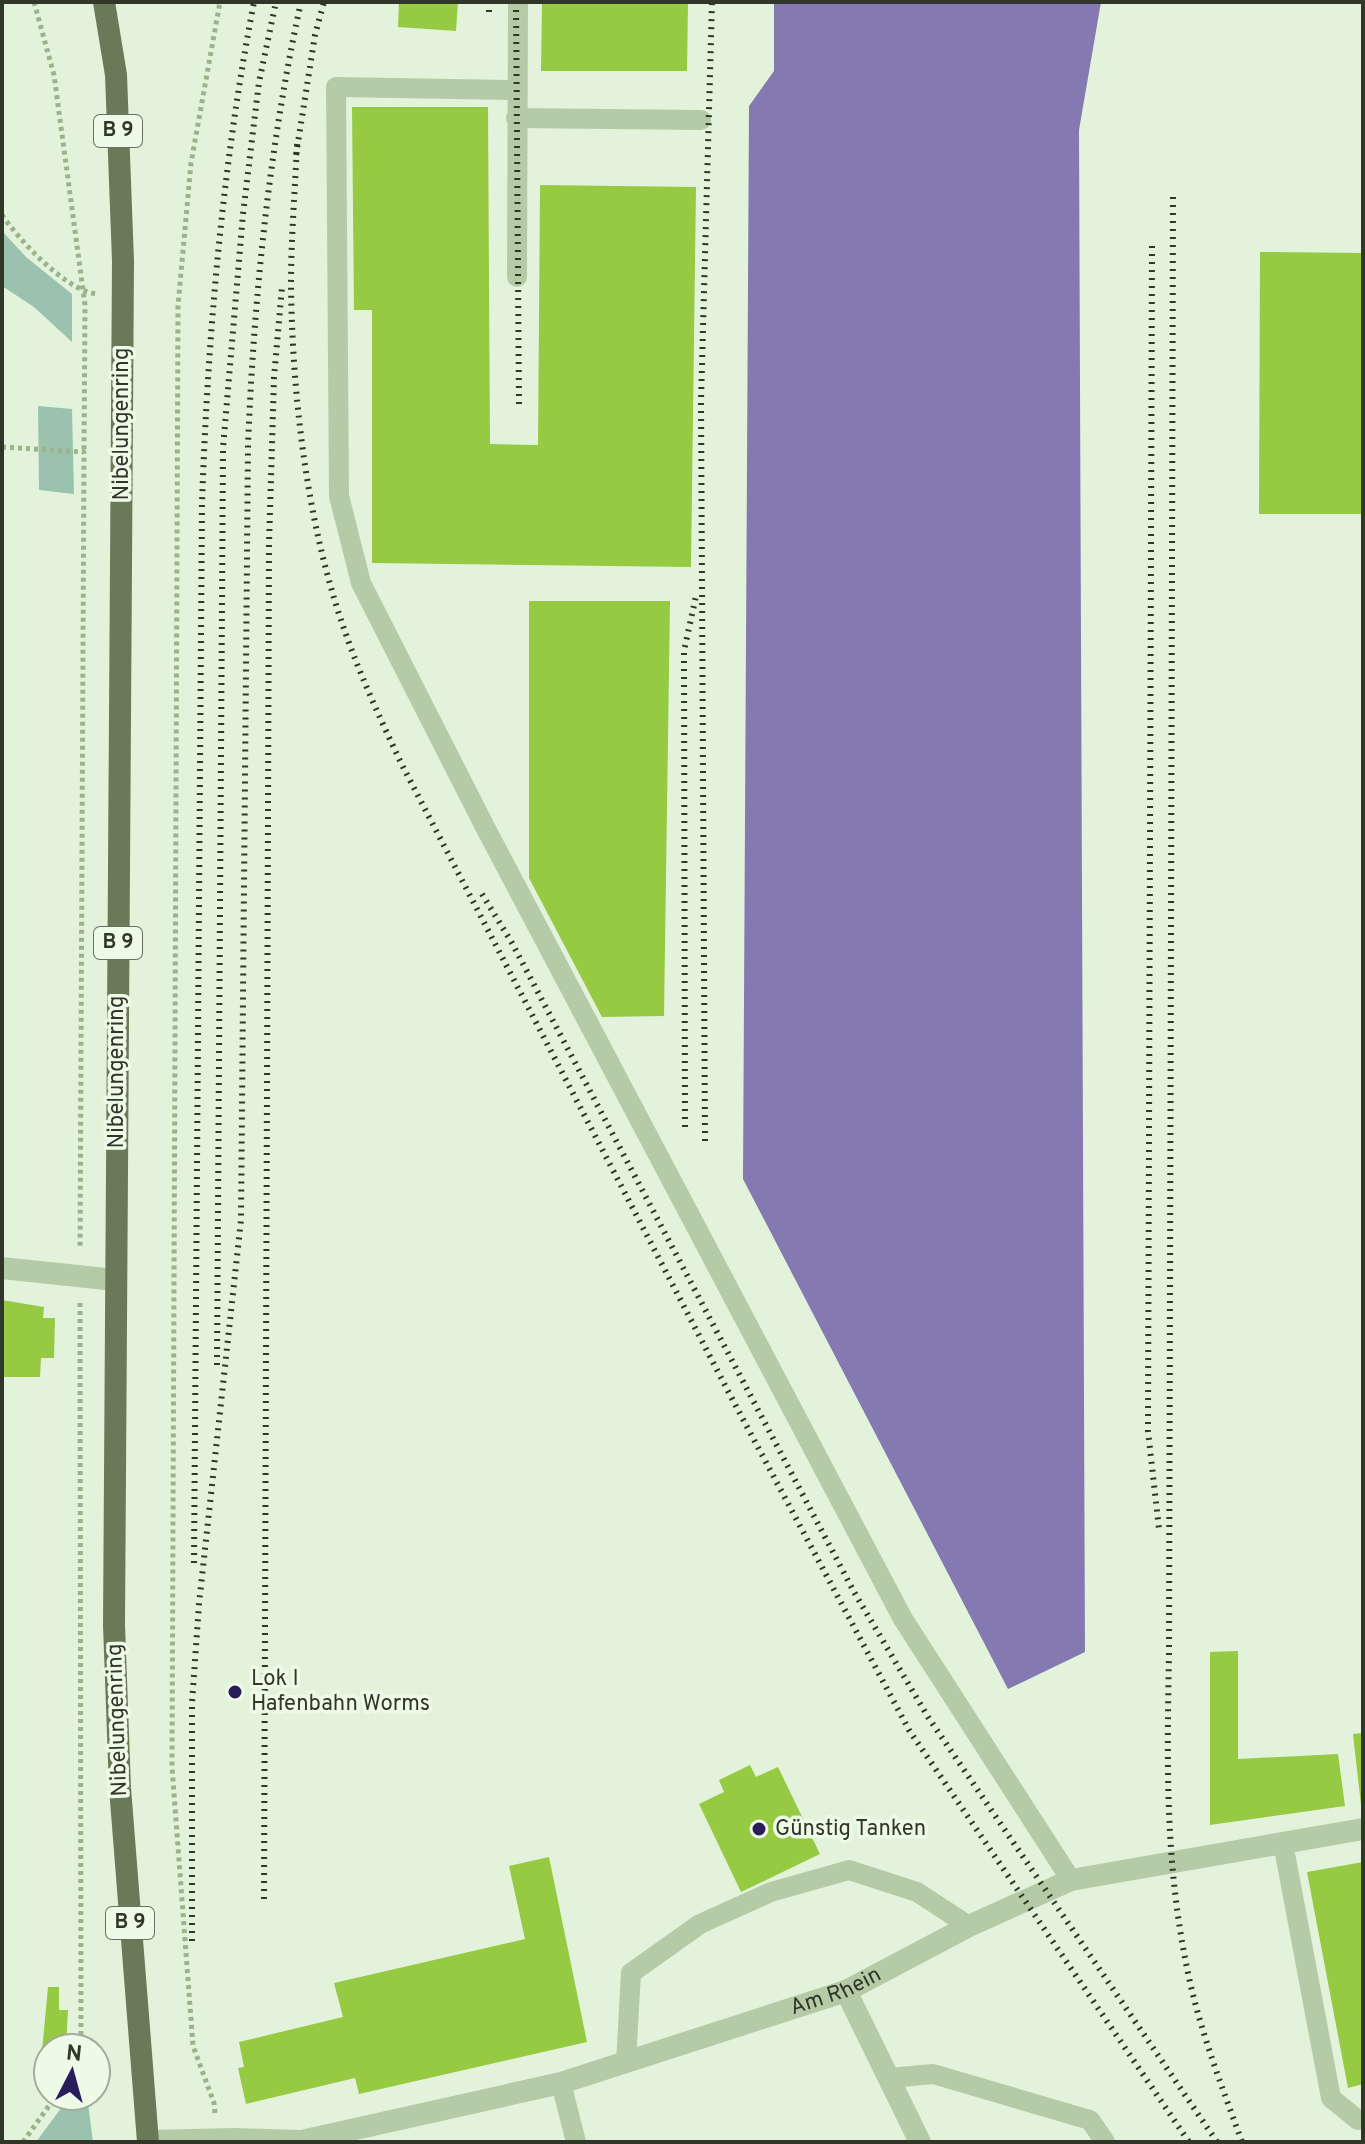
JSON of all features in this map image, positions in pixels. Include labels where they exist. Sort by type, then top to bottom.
[{"type":"main road","name":"Nibelungenring","points":[[104,2],[116,75],[123,297],[114,1625],[120,1788],[148,2142]]},
{"type":"street","points":[[2,1268],[115,1280]]},
{"type":"street","name":"Am Rhein","points":[[148,2142],[217,2139],[298,2142],[561,2083],[846,1991],[969,1926],[1071,1880],[1363,1829]]},
{"type":"street","points":[[846,1991],[920,2142]]},
{"type":"lane","points":[[517,277],[518,2]]},
{"type":"lane","points":[[516,90],[336,87],[339,496],[361,583],[485,827],[903,1619],[1071,1880]]},
{"type":"lane","points":[[516,118],[701,120]]},
{"type":"lane","points":[[1283,1843],[1331,2098],[1358,2120],[1363,2119]]},
{"type":"lane","points":[[626,2062],[631,1973],[700,1924],[771,1892],[849,1870],[917,1892],[969,1926]]},
{"type":"lane","points":[[889,2078],[933,2074],[1090,2120],[1105,2142]]},
{"type":"lane","points":[[561,2083],[576,2142]]},
{"type":"path","points":[[34,2],[54,75],[74,210],[86,341],[80,1278],[81,2032]]},
{"type":"path","points":[[217,2139],[214,2103],[193,2046],[172,1735],[178,306],[191,163],[220,2]]},
{"type":"path","points":[[2,215],[39,257],[83,292],[123,297]]},
{"type":"path","points":[[2,447],[84,452]]},
{"type":"path","points":[[23,2142],[45,2112]]},
{"type":"green space","points":[[2,231],[26,257],[72,294],[72,342],[34,307],[2,286]]},
{"type":"green space","points":[[38,406],[72,409],[74,494],[39,490]]},
{"type":"green space","points":[[58,2112],[89,2112],[93,2142],[36,2142]]},
{"type":"shaded area","points":[[774,2],[1101,2],[1079,130],[1085,1652],[1008,1689],[743,1179],[749,106],[774,71]]},
{"type":"building","points":[[399,2],[458,2],[456,31],[398,27]]},
{"type":"building","points":[[542,2],[688,2],[687,71],[541,71]]},
{"type":"building","points":[[352,107],[488,107],[490,444],[538,445],[540,185],[696,187],[691,567],[372,563],[372,310],[354,310]]},
{"type":"building","points":[[1260,252],[1363,253],[1363,514],[1259,514]]},
{"type":"building","points":[[529,601],[670,601],[664,1016],[602,1017],[529,878]]},
{"type":"building","points":[[2,1300],[44,1307],[43,1318],[55,1318],[54,1358],[41,1358],[40,1377],[2,1377]]},
{"type":"building","points":[[1238,1651],[1238,1759],[1338,1754],[1345,1806],[1210,1825],[1210,1652]]},
{"type":"building","points":[[1363,1733],[1363,1805],[1361,1805],[1353,1734]]},
{"type":"building","name":"Günstig Tanken","points":[[750,1765],[756,1777],[778,1767],[820,1854],[741,1892],[699,1804],[724,1792],[719,1780]]},
{"type":"building","points":[[549,1857],[587,2042],[359,2094],[355,2078],[246,2104],[238,2068],[244,2067],[239,2042],[343,2017],[334,1983],[525,1939],[509,1866]]},
{"type":"building","points":[[1363,1862],[1363,2084],[1348,2088],[1307,1872]]},
{"type":"building","points":[[48,1987],[59,1987],[59,2010],[68,2010],[67,2032],[44,2032]]},
{"type":"railway","points":[[194,1563],[202,503],[218,251],[233,126],[254,2]]},
{"type":"railway","points":[[217,1365],[223,448],[243,214],[259,82],[276,2]]},
{"type":"railway","points":[[192,1941],[192,1703],[199,1604],[241,1220],[251,389],[259,278],[272,167],[301,2]]},
{"type":"railway","points":[[296,155],[315,35],[324,2]]},
{"type":"railway","points":[[489,2],[489,17]]},
{"type":"railway","points":[[516,2],[519,406]]},
{"type":"railway","points":[[705,1141],[701,401],[712,2]]},
{"type":"railway","points":[[297,144],[291,284],[301,439],[322,555],[346,635],[372,701],[402,765],[729,1393],[909,1730],[1189,2142]]},
{"type":"railway","points":[[1173,197],[1169,1811],[1180,1928],[1192,1990],[1211,2056],[1242,2142]]},
{"type":"railway","points":[[1152,246],[1148,1431],[1159,1529]]},
{"type":"railway","points":[[264,1899],[269,544],[274,378],[282,287]]},
{"type":"railway","points":[[685,1127],[684,651],[696,596]]},
{"type":"railway","points":[[482,894],[512,943],[854,1592],[928,1717],[1217,2142]]},
{"type":"place","name":"Lok I Hafenbahn Worms","points":[[235,1692]]},
{"type":"place","name":"Günstig Tanken","points":[[759,1829]]}]
